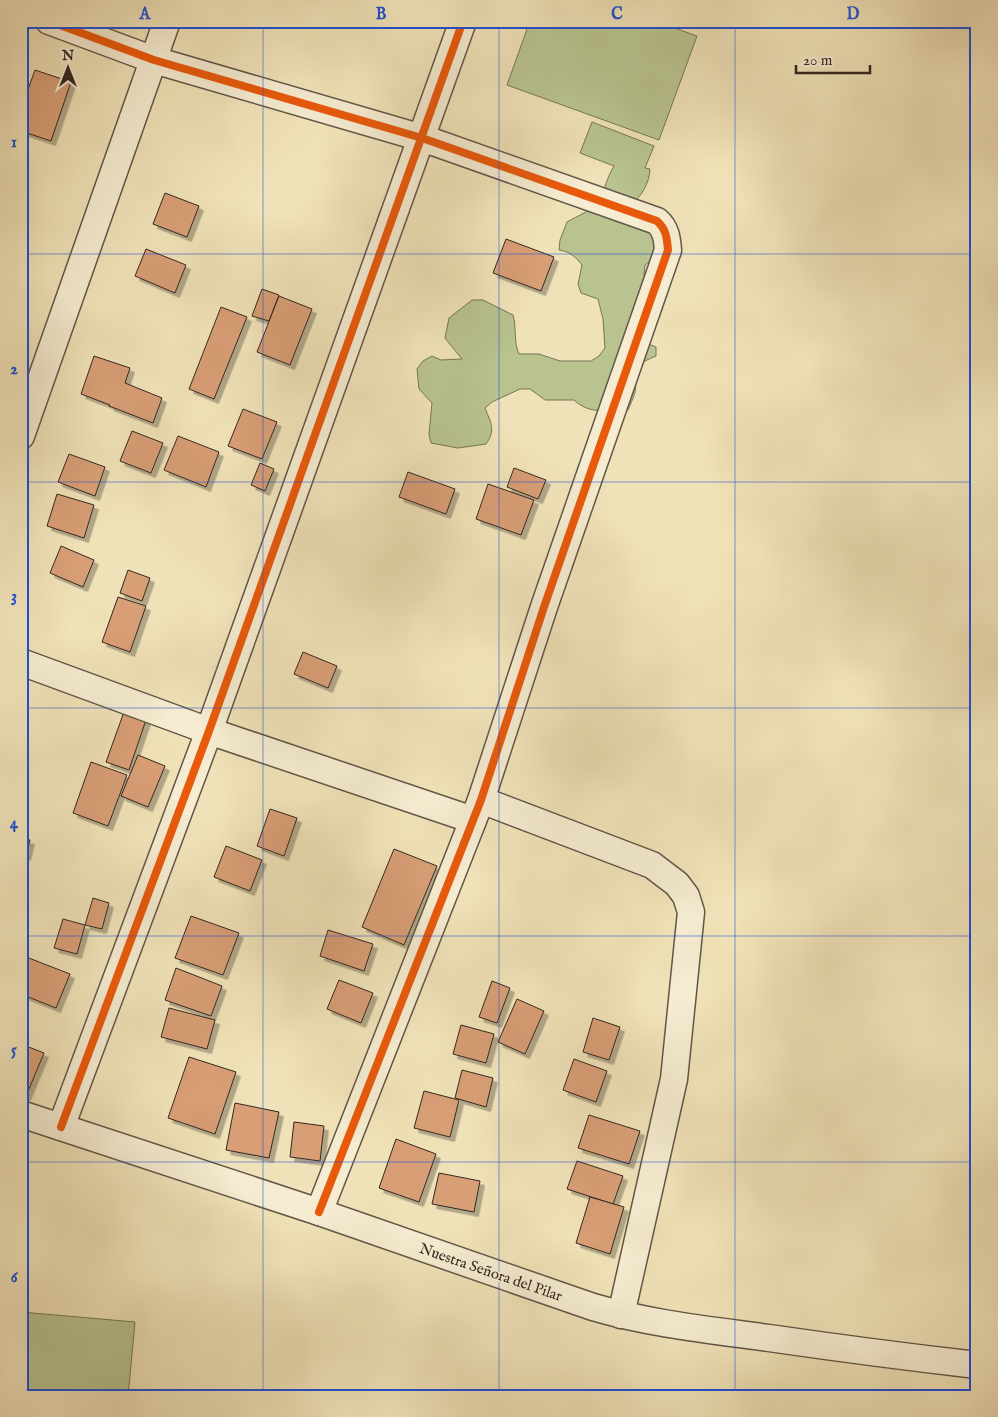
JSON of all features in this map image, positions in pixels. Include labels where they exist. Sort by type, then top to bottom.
[{"type":"street","points":[[49,21],[154,60],[422,138],[657,221],[662,226],[668,242],[668,250],[544,607],[477,810],[319,1212]]},
{"type":"street","points":[[21,436],[167,21]]},
{"type":"street","points":[[61,1127],[209,731],[464,21]]},
{"type":"street","points":[[21,662],[209,731],[477,810],[652,865],[677,884],[686,896],[691,912],[674,1079],[621,1315]]},
{"type":"street","name":"Nuestra Señora del Pilar","points":[[21,1114],[319,1212],[621,1315],[711,1331],[977,1365]]},
{"type":"green space","points":[[530,21],[655,21],[697,36],[659,140],[507,85]]},
{"type":"green space","points":[[592,122],[654,146],[645,168],[650,169],[646,185],[631,206],[653,225],[659,255],[645,265],[644,275],[650,283],[638,340],[656,347],[656,356],[637,367],[635,392],[628,410],[593,410],[580,405],[574,400],[545,400],[530,389],[520,389],[492,402],[485,408],[492,430],[486,444],[458,448],[431,443],[429,434],[432,403],[419,389],[417,369],[423,361],[432,356],[441,360],[462,359],[445,338],[449,318],[472,300],[483,300],[513,315],[519,354],[539,354],[560,361],[591,361],[599,356],[605,348],[603,319],[598,299],[581,293],[578,284],[582,265],[572,255],[559,250],[560,240],[567,222],[590,210],[597,203],[614,166],[580,153]]},
{"type":"green space","points":[[21,1312],[135,1322],[128,1396],[21,1396]]},
{"type":"building","points":[[35,70],[71,82],[51,141],[21,131],[21,109]]},
{"type":"building","points":[[165,193],[199,206],[187,237],[153,224]]},
{"type":"building","points":[[506,239],[554,257],[541,291],[493,273]]},
{"type":"building","points":[[146,249],[186,265],[175,293],[135,276]]},
{"type":"building","points":[[262,289],[279,295],[269,321],[252,316]]},
{"type":"building","points":[[279,296],[312,309],[290,365],[257,352]]},
{"type":"building","points":[[221,307],[247,317],[214,399],[189,389]]},
{"type":"building","points":[[94,356],[130,368],[125,383],[162,398],[153,423],[81,394]]},
{"type":"building","points":[[243,409],[277,422],[262,459],[228,446]]},
{"type":"building","points":[[132,431],[163,443],[151,473],[120,461]]},
{"type":"building","points":[[178,436],[219,452],[206,487],[164,470]]},
{"type":"building","points":[[69,454],[105,467],[95,496],[58,482]]},
{"type":"building","points":[[260,463],[274,469],[265,491],[251,485]]},
{"type":"building","points":[[514,468],[546,480],[538,499],[507,487]]},
{"type":"building","points":[[408,472],[455,489],[446,514],[399,497]]},
{"type":"building","points":[[488,484],[534,500],[521,535],[476,519]]},
{"type":"building","points":[[57,494],[94,505],[84,538],[47,526]]},
{"type":"building","points":[[61,546],[94,560],[83,587],[50,573]]},
{"type":"building","points":[[128,570],[150,578],[142,601],[120,593]]},
{"type":"building","points":[[118,597],[146,606],[130,652],[102,642]]},
{"type":"building","points":[[303,652],[337,666],[328,688],[294,674]]},
{"type":"building","points":[[125,709],[147,717],[129,770],[106,762]]},
{"type":"building","points":[[138,755],[165,766],[148,807],[121,796]]},
{"type":"building","points":[[91,762],[127,775],[108,826],[73,813]]},
{"type":"building","points":[[270,809],[297,818],[284,856],[257,846]]},
{"type":"building","points":[[21,838],[30,840],[26,856],[21,854]]},
{"type":"building","points":[[226,846],[262,860],[250,891],[214,877]]},
{"type":"building","points":[[394,849],[437,866],[404,945],[362,927]]},
{"type":"building","points":[[93,898],[109,903],[102,929],[85,925]]},
{"type":"building","points":[[191,916],[239,933],[223,975],[175,958]]},
{"type":"building","points":[[63,919],[85,925],[77,954],[54,948]]},
{"type":"building","points":[[328,930],[373,944],[364,971],[320,956]]},
{"type":"building","points":[[21,955],[70,974],[56,1008],[21,994]]},
{"type":"building","points":[[176,968],[222,986],[211,1016],[165,1000]]},
{"type":"building","points":[[339,980],[373,993],[361,1023],[327,1009]]},
{"type":"building","points":[[492,981],[510,988],[497,1023],[479,1017]]},
{"type":"building","points":[[517,999],[544,1011],[525,1054],[498,1042]]},
{"type":"building","points":[[169,1008],[215,1020],[207,1049],[161,1037]]},
{"type":"building","points":[[593,1018],[620,1027],[609,1060],[583,1052]]},
{"type":"building","points":[[461,1025],[494,1034],[486,1063],[453,1054]]},
{"type":"building","points":[[21,1044],[44,1053],[26,1096],[21,1094]]},
{"type":"building","points":[[189,1057],[236,1072],[215,1134],[168,1118]]},
{"type":"building","points":[[574,1059],[607,1071],[596,1102],[563,1090]]},
{"type":"building","points":[[462,1070],[493,1078],[486,1107],[455,1098]]},
{"type":"building","points":[[424,1091],[459,1100],[450,1137],[414,1128]]},
{"type":"building","points":[[235,1103],[279,1112],[269,1158],[226,1150]]},
{"type":"building","points":[[589,1115],[640,1131],[629,1164],[578,1148]]},
{"type":"building","points":[[294,1122],[324,1126],[320,1161],[290,1157]]},
{"type":"building","points":[[396,1139],[436,1154],[419,1202],[379,1188]]},
{"type":"building","points":[[577,1161],[623,1176],[613,1204],[567,1189]]},
{"type":"building","points":[[439,1173],[480,1181],[474,1212],[432,1204]]},
{"type":"building","points":[[590,1197],[624,1207],[610,1254],[576,1243]]},
{"type":"cycle path","points":[[49,21],[154,60],[422,138],[657,221],[662,227],[666,238],[668,250],[544,607],[481,800],[319,1212]]},
{"type":"cycle path","points":[[61,1127],[209,731],[463,21]]}]
